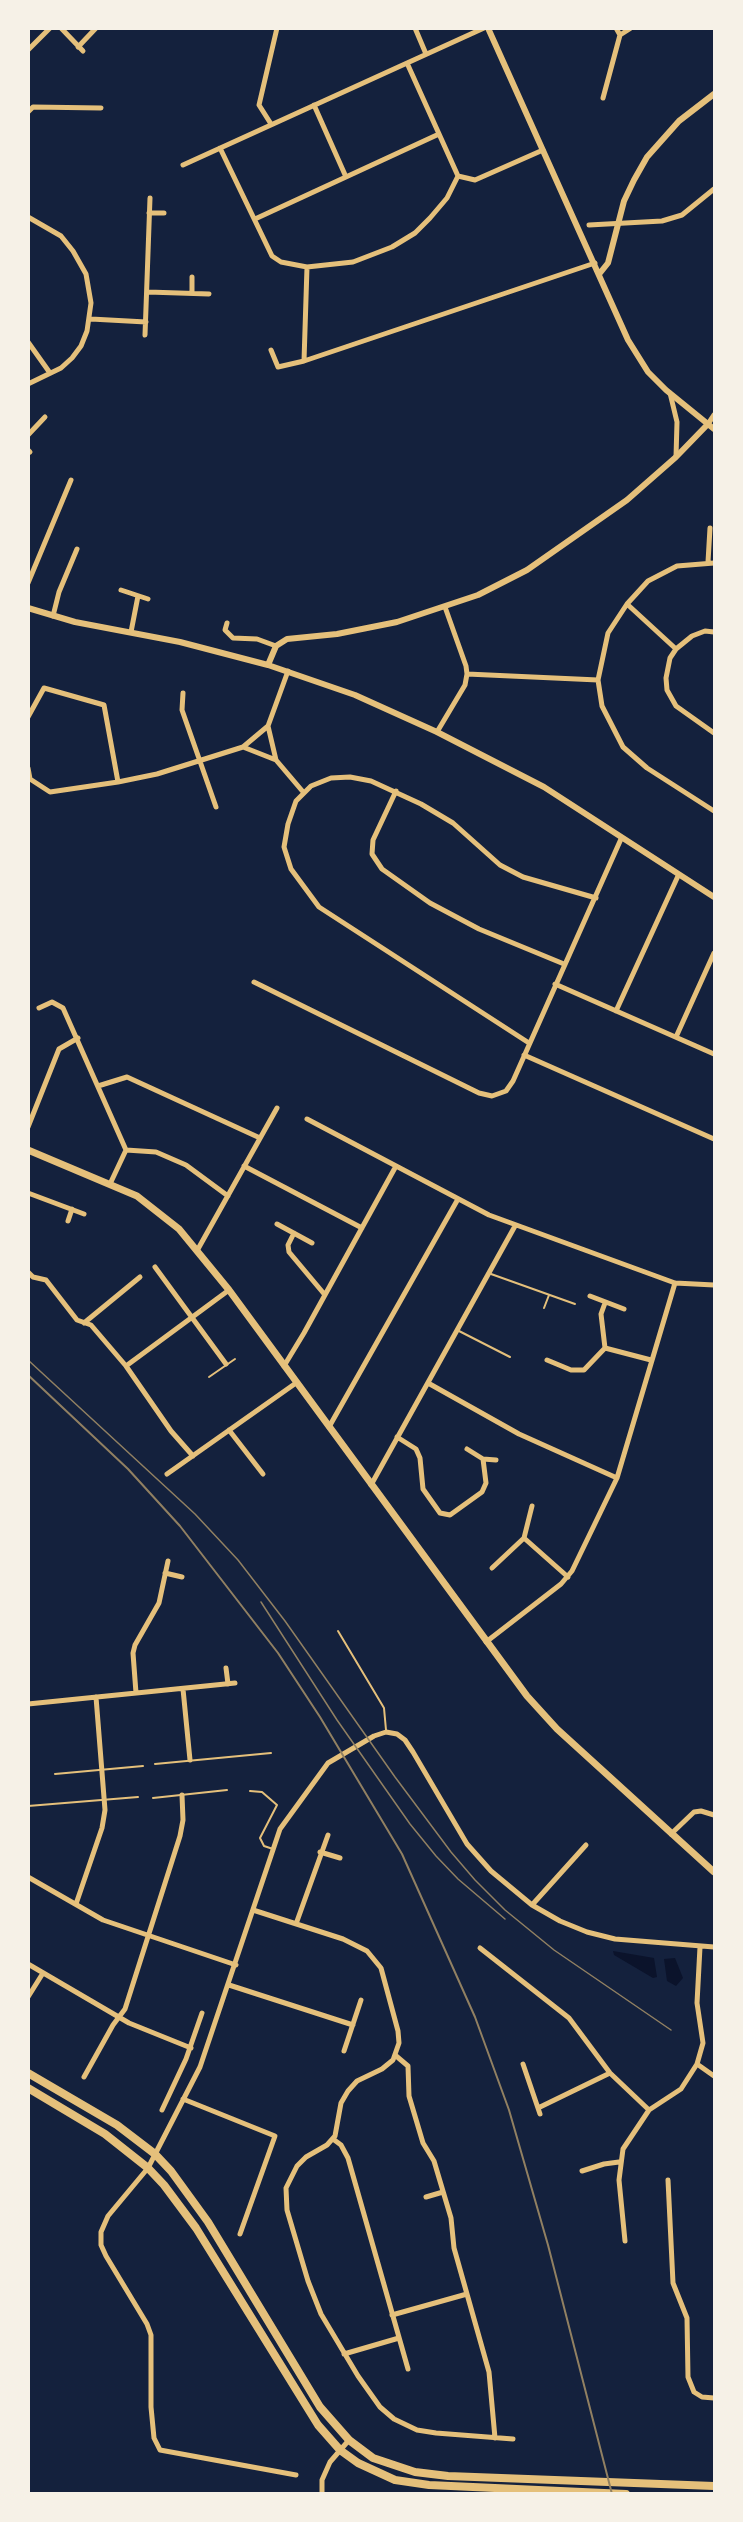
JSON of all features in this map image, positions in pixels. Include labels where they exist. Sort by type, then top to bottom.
[{"type":"highway","points":[[28,2073],[117,2125],[155,2154],[187,2190],[208,2222],[320,2407],[349,2440],[373,2458],[415,2472],[448,2476],[714,2486]]},
{"type":"highway","points":[[28,2088],[105,2134],[148,2168],[196,2228],[302,2402],[329,2439],[366,2469],[411,2483],[626,2493]]},
{"type":"highway","points":[[83,2121],[90,2109]]},
{"type":"main road","points":[[28,1150],[137,1196],[159,1211],[198,1249],[527,1696],[557,1729],[714,1872]]},
{"type":"street","points":[[28,50],[50,28]]},
{"type":"street","points":[[61,28],[81,49],[96,28]]},
{"type":"street","points":[[271,124],[260,105],[277,28]]},
{"type":"street","points":[[415,28],[426,54]]},
{"type":"street","points":[[183,165],[486,28],[600,273],[628,340],[648,372],[714,429]]},
{"type":"street","points":[[616,28],[620,35]]},
{"type":"street","points":[[603,98],[620,35],[631,28]]},
{"type":"street","points":[[407,63],[458,176]]},
{"type":"street","points":[[600,273],[608,263],[616,224],[634,180],[647,157],[679,121],[714,94]]},
{"type":"street","points":[[314,105],[346,177]]},
{"type":"street","points":[[28,112],[33,107],[102,108]]},
{"type":"street","points":[[255,219],[439,134]]},
{"type":"street","points":[[220,148],[272,256],[280,262],[307,267],[353,262],[402,241],[430,218],[447,198],[458,176]]},
{"type":"street","points":[[458,176],[476,180],[543,150]]},
{"type":"street","points":[[589,225],[662,221],[682,215],[714,189]]},
{"type":"street","points":[[145,334],[150,198]]},
{"type":"street","points":[[149,213],[164,213]]},
{"type":"street","points":[[28,217],[61,237],[80,261],[90,290],[91,319],[81,346],[72,358],[28,384]]},
{"type":"street","points":[[271,351],[278,367],[304,361],[595,263]]},
{"type":"street","points":[[304,361],[307,267]]},
{"type":"street","points":[[192,277],[192,293]]},
{"type":"street","points":[[148,292],[209,294]]},
{"type":"street","points":[[91,319],[146,322]]},
{"type":"street","points":[[28,342],[50,373]]},
{"type":"street","points":[[670,393],[677,422],[676,457]]},
{"type":"street","points":[[268,665],[276,646],[287,639],[337,634],[397,622],[478,595],[528,570],[594,525],[676,457],[714,415]]},
{"type":"street","points":[[28,435],[45,417]]},
{"type":"street","points":[[28,582],[70,480]]},
{"type":"street","points":[[710,528],[711,563],[676,566],[648,581],[627,604],[608,633],[598,680],[602,705],[623,747],[647,768],[714,811]]},
{"type":"street","points":[[53,616],[59,592],[77,549]]},
{"type":"street","points":[[121,590],[147,599]]},
{"type":"street","points":[[131,632],[138,596]]},
{"type":"street","points":[[627,604],[676,649]]},
{"type":"street","points":[[437,732],[465,685],[467,674],[445,607]]},
{"type":"street","points":[[28,608],[53,616],[268,665],[355,695],[437,732],[544,787],[678,876],[714,897]]},
{"type":"street","points":[[227,622],[225,630],[233,638],[256,639],[276,646]]},
{"type":"street","points":[[714,632],[705,631],[692,636],[676,649],[667,668],[667,690],[670,699],[676,706],[714,733]]},
{"type":"street","points":[[28,768],[30,780],[50,792],[157,774],[243,747],[268,726],[288,671]]},
{"type":"street","points":[[467,674],[598,680]]},
{"type":"street","points":[[28,717],[44,688],[104,705],[118,782]]},
{"type":"street","points":[[183,693],[182,710],[216,807]]},
{"type":"street","points":[[268,726],[276,760],[304,793]]},
{"type":"street","points":[[243,747],[276,760]]},
{"type":"street","points":[[530,1043],[319,907],[291,869],[284,847],[288,824],[296,801],[311,786],[331,778],[350,777],[371,781],[422,804],[453,823],[500,866],[523,876],[596,898]]},
{"type":"street","points":[[396,791],[373,840],[372,854],[382,869],[430,903],[479,928],[564,964]]},
{"type":"street","points":[[254,982],[479,1093],[492,1096],[506,1091],[530,1043],[621,839]]},
{"type":"street","points":[[616,1011],[678,876]]},
{"type":"street","points":[[676,1037],[714,953]]},
{"type":"street","points":[[555,984],[714,1054]]},
{"type":"street","points":[[39,1008],[52,1002],[63,1008],[126,1150],[110,1184]]},
{"type":"street","points":[[28,1127],[58,1049],[78,1038]]},
{"type":"street","points":[[524,1055],[714,1139]]},
{"type":"street","points":[[98,1086],[127,1077],[260,1138]]},
{"type":"street","points":[[198,1249],[277,1108]]},
{"type":"street","points":[[307,1119],[458,1199],[515,1226],[675,1283],[714,1285]]},
{"type":"street","points":[[126,1150],[156,1152],[186,1165],[228,1196]]},
{"type":"street","points":[[244,1166],[362,1228]]},
{"type":"street","points":[[283,1366],[396,1166]]},
{"type":"street","points":[[28,1193],[84,1214]]},
{"type":"street","points":[[328,1427],[458,1199]]},
{"type":"street","points":[[68,1221],[72,1209]]},
{"type":"street","points":[[277,1224],[312,1243]]},
{"type":"street","points":[[370,1485],[515,1226]]},
{"type":"street","points":[[294,1233],[288,1245],[289,1252],[325,1295]]},
{"type":"street","points":[[155,1267],[226,1364]]},
{"type":"street","points":[[28,1272],[33,1277],[46,1280],[74,1317],[91,1325],[126,1366],[171,1431],[193,1456]]},
{"type":"street","points":[[84,1323],[140,1277]]},
{"type":"street","points":[[486,1642],[539,1603],[568,1577],[617,1478],[675,1283]]},
{"type":"street","points":[[126,1366],[229,1290]]},
{"type":"street","points":[[590,1296],[624,1309]]},
{"type":"street","points":[[605,1303],[601,1314],[605,1348]]},
{"type":"street","points":[[605,1348],[651,1360]]},
{"type":"street","points":[[547,1360],[571,1370],[584,1370],[605,1348]]},
{"type":"street","points":[[166,1474],[296,1383]]},
{"type":"street","points":[[428,1383],[519,1434],[617,1478]]},
{"type":"street","points":[[229,1430],[263,1474]]},
{"type":"street","points":[[397,1437],[416,1449],[420,1458],[423,1489],[440,1513],[450,1515],[482,1492],[486,1483],[483,1459]]},
{"type":"street","points":[[467,1449],[483,1459],[496,1460]]},
{"type":"street","points":[[492,1568],[524,1538],[532,1506]]},
{"type":"street","points":[[524,1538],[568,1577]]},
{"type":"street","points":[[136,1693],[133,1653],[135,1645],[159,1603],[168,1561]]},
{"type":"street","points":[[165,1573],[182,1577]]},
{"type":"street","points":[[226,1668],[228,1684]]},
{"type":"street","points":[[28,1704],[235,1683]]},
{"type":"street","points":[[183,1689],[190,1760]]},
{"type":"street","points":[[76,1904],[102,1828],[105,1800],[96,1697]]},
{"type":"street","points":[[296,2475],[160,2450],[154,2438],[151,2407],[151,2335],[147,2324],[106,2256],[101,2241],[104,2223],[148,2168],[205,2054],[273,1849],[287,1818],[328,1763],[374,1736],[386,1732],[397,1734],[408,1745],[466,1844],[491,1871],[532,1905],[560,1922],[615,1939],[714,1947]]},
{"type":"street","points":[[84,2077],[125,2009],[182,1828],[182,1795]]},
{"type":"street","points":[[672,1834],[694,1812],[701,1811],[714,1815]]},
{"type":"street","points":[[296,1924],[328,1835]]},
{"type":"street","points":[[532,1905],[586,1845]]},
{"type":"street","points":[[320,1852],[340,1858]]},
{"type":"street","points":[[28,1877],[103,1920],[236,1965]]},
{"type":"street","points":[[253,1910],[361,1946],[375,1958],[383,1974],[398,2031],[399,2043],[395,2055],[387,2066],[363,2078],[348,2091],[341,2103],[338,2126],[333,2139],[297,2166],[288,2181],[286,2203],[314,2298],[344,2354],[380,2407],[403,2425],[436,2433],[513,2439]]},
{"type":"street","points":[[625,2241],[619,2162],[623,2149],[650,2110],[681,2089],[697,2064],[703,2043],[697,2003],[700,1947]]},
{"type":"street","points":[[480,1948],[569,2018],[610,2073],[650,2110]]},
{"type":"street","points":[[28,1964],[119,2018],[191,2048]]},
{"type":"street","points":[[28,1997],[43,1972]]},
{"type":"street","points":[[229,1985],[353,2025]]},
{"type":"street","points":[[344,2051],[361,2000]]},
{"type":"street","points":[[162,2110],[191,2048],[202,2013]]},
{"type":"street","points":[[395,2055],[408,2066],[409,2096],[423,2143],[434,2161],[452,2223],[454,2248],[489,2372],[495,2438]]},
{"type":"street","points":[[523,2064],[539,2111],[610,2073]]},
{"type":"street","points":[[697,2064],[714,2076]]},
{"type":"street","points":[[183,2099],[275,2136],[240,2234]]},
{"type":"street","points":[[333,2139],[341,2145],[348,2158],[408,2369]]},
{"type":"street","points":[[582,2171],[619,2162]]},
{"type":"street","points":[[668,2180],[673,2283],[687,2318],[688,2377],[694,2392],[702,2397],[714,2398]]},
{"type":"street","points":[[426,2197],[443,2192]]},
{"type":"street","points":[[392,2315],[467,2294]]},
{"type":"street","points":[[344,2354],[399,2338]]},
{"type":"street","points":[[322,2493],[324,2474],[330,2462],[349,2440]]},
{"type":"lane","points":[[489,1273],[575,1304]]},
{"type":"lane","points":[[544,1308],[549,1295]]},
{"type":"lane","points":[[457,1330],[510,1358]]},
{"type":"lane","points":[[209,1377],[235,1359]]},
{"type":"lane","points":[[338,1631],[384,1708],[386,1732]]},
{"type":"lane","points":[[155,1764],[271,1754]]},
{"type":"lane","points":[[55,1774],[143,1766]]},
{"type":"lane","points":[[153,1798],[227,1790]]},
{"type":"lane","points":[[250,1791],[262,1792],[277,1805],[260,1838],[264,1846],[273,1849]]},
{"type":"lane","points":[[28,1806],[138,1797]]},
{"type":"water","points":[[613,1951],[654,1958],[657,1977],[653,1978],[614,1955]]},
{"type":"water","points":[[675,1958],[683,1978],[676,1986],[667,1981],[664,1959]]},
{"type":"tram line","points":[[28,1360],[195,1514],[238,1560],[285,1621],[395,1777],[475,1880],[505,1910],[554,1950],[671,2030]]},
{"type":"tram line","points":[[261,1602],[337,1720],[410,1824],[458,1879],[505,1919]]},
{"type":"railway","points":[[28,1375],[128,1469],[180,1526],[278,1653],[320,1717],[402,1854],[475,2017],[509,2110],[548,2245],[612,2494]]}]
